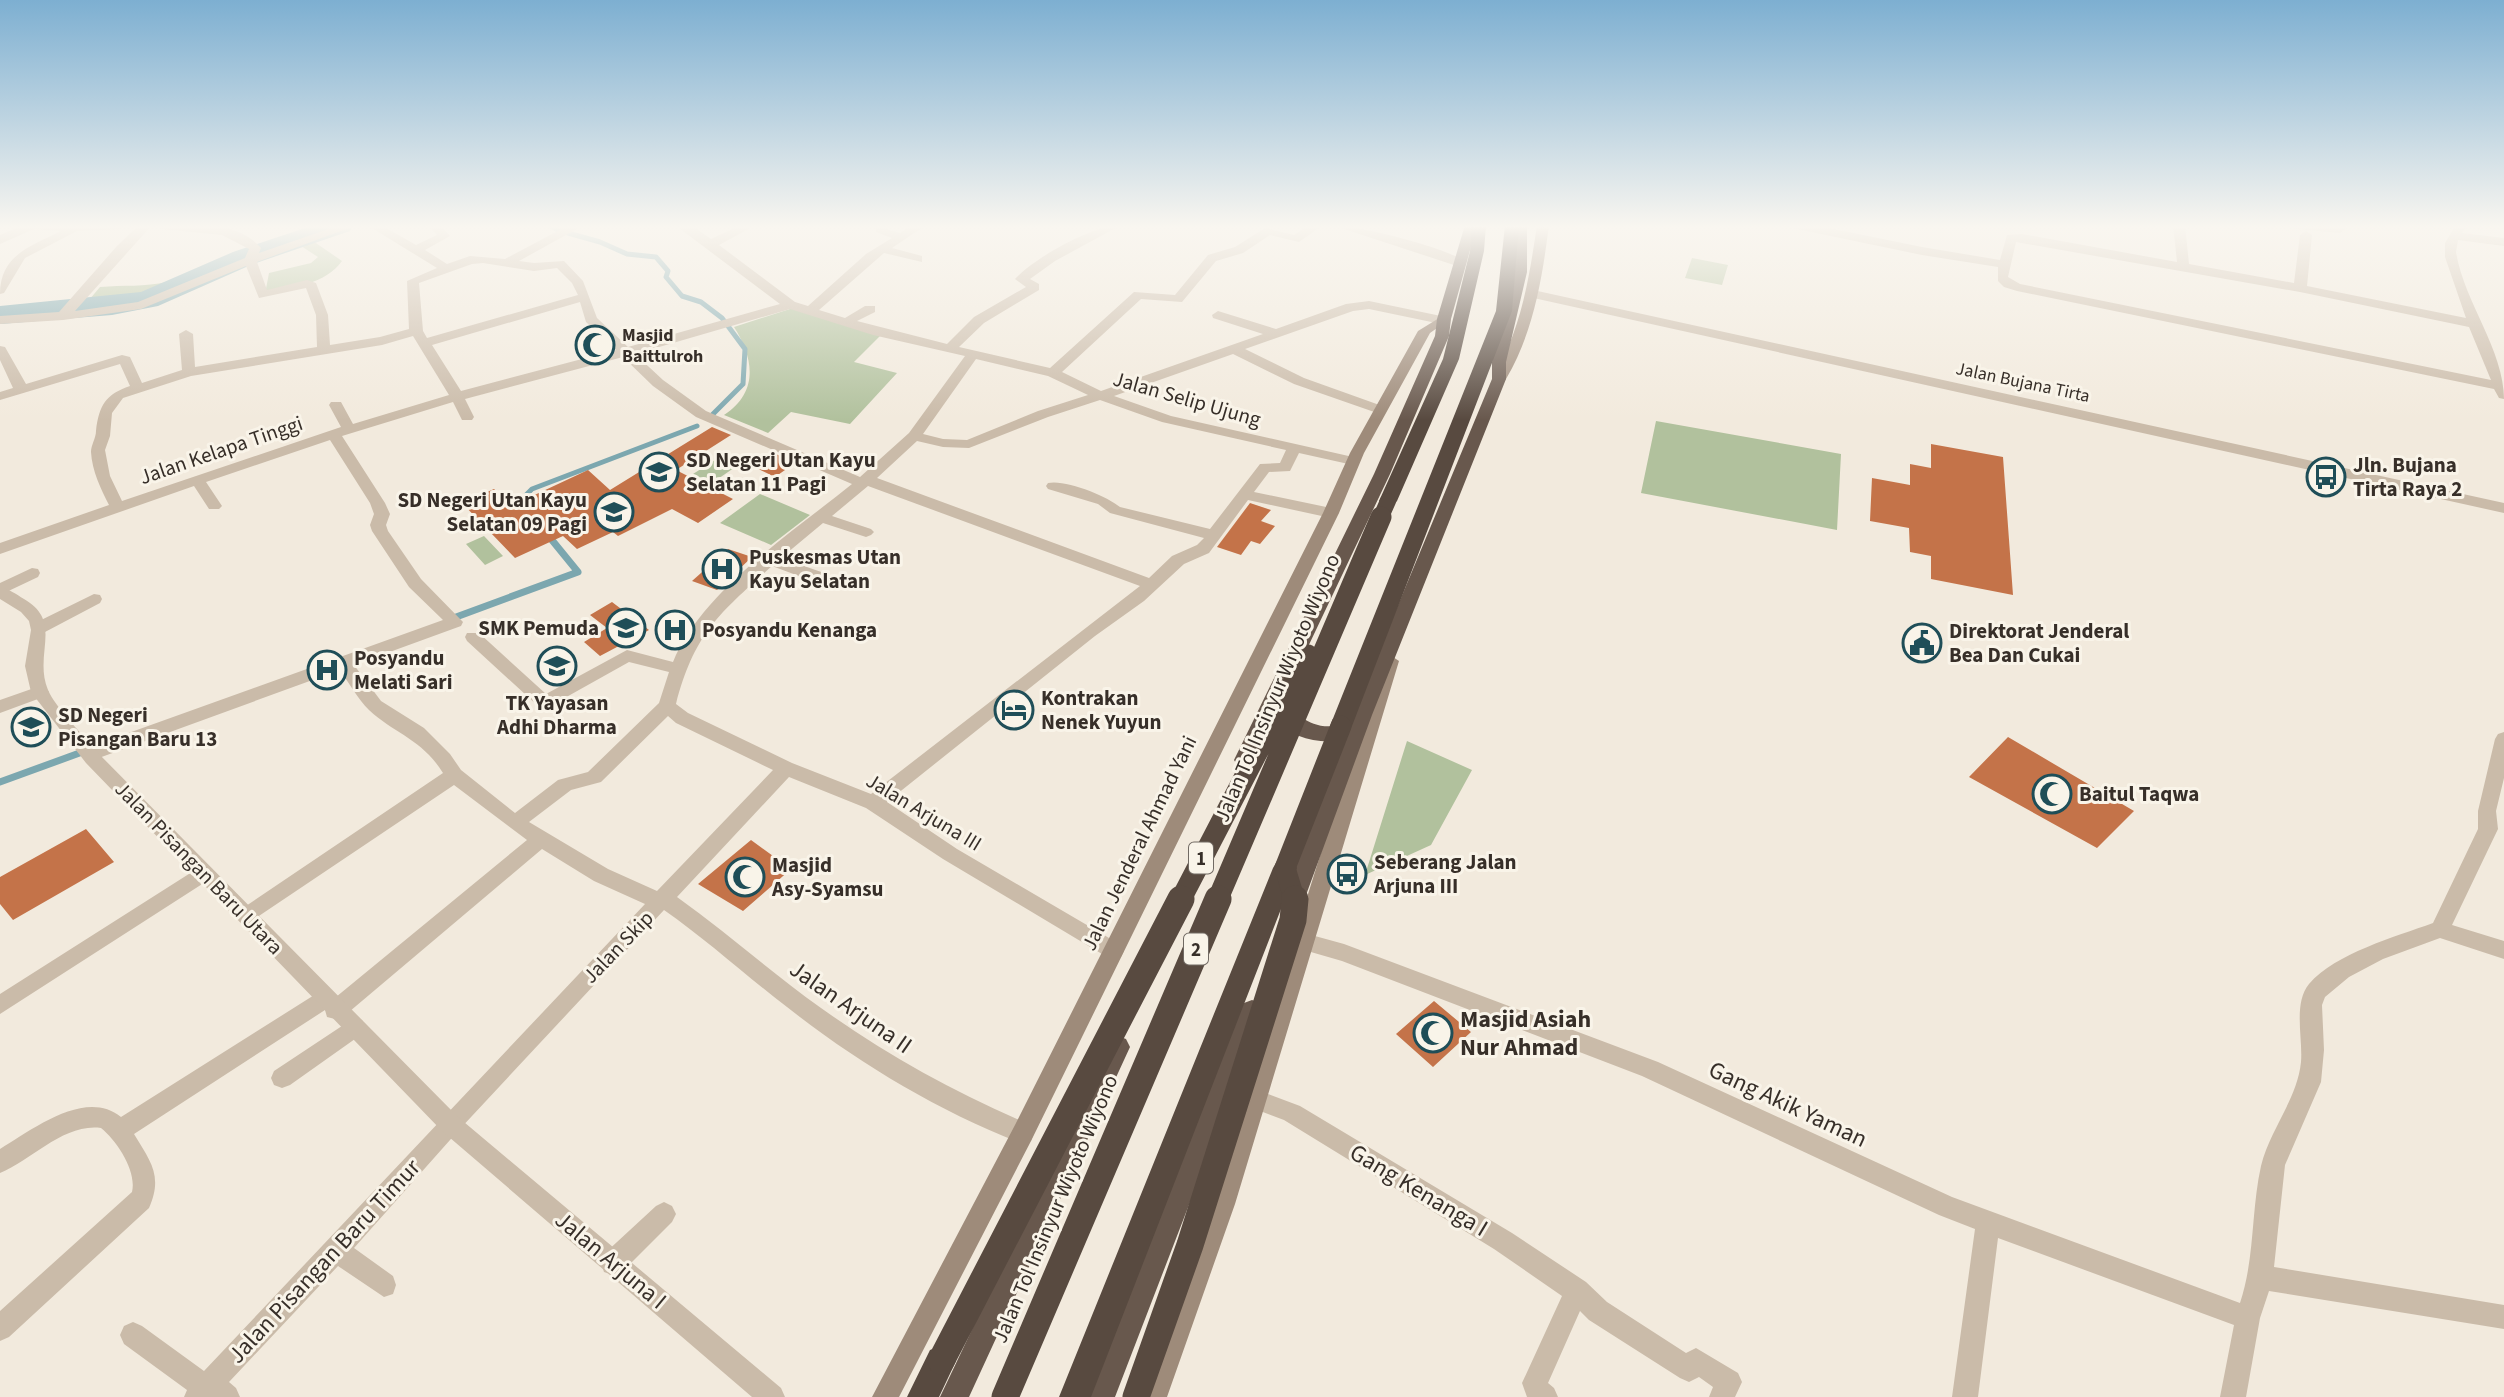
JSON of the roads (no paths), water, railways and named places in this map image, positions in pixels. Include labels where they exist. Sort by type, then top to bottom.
[{"type":"highway","name":"Jalan Jenderal Ahmad Yani","points":[[954,1397],[1147,983],[1269,704],[1382,474],[1442,336],[1442,319],[1452,290]]},
{"type":"highway","name":"Jalan Tol Insinyur Wiyoto Wiyono","points":[[1005,1397],[1451,359],[1467,290]]},
{"type":"highway","points":[[1075,1397],[1499,324],[1506,290]]},
{"type":"highway","points":[[1101,1397],[1278,942],[1358,726],[1499,379],[1499,362],[1516,290]]},
{"type":"highway","points":[[923,1397],[1388,501]]},
{"type":"highway","points":[[1269,704],[1299,730],[1311,733],[1344,733],[1358,726]]},
{"type":"highway","points":[[1136,1397],[1190,1245],[1293,920],[1296,900],[1285,867]]},
{"type":"main road","points":[[1499,379],[1510,364],[1534,290]]},
{"type":"main road","name":"Jalan Jenderal Ahmad Yani","points":[[885,1397],[1023,1133],[1114,951],[1331,513],[1353,461],[1425,331],[1442,319]]},
{"type":"main road","points":[[1154,1397],[1223,1204],[1389,671],[1389,648]]},
{"type":"street","points":[[68,311],[86,290]]},
{"type":"street","points":[[0,320],[154,301],[178,290]]},
{"type":"street","points":[[262,290],[263,295],[282,290]]},
{"type":"street","points":[[314,290],[323,315],[324,349]]},
{"type":"street","points":[[414,290],[420,337],[467,416]]},
{"type":"street","points":[[582,290],[591,319],[657,383],[701,414],[773,448],[1152,585]]},
{"type":"street","points":[[771,290],[790,305]]},
{"type":"street","points":[[810,311],[834,290]]},
{"type":"street","points":[[950,349],[979,320],[1030,290]]},
{"type":"street","points":[[1053,373],[1138,295],[1178,299],[1185,290]]},
{"type":"street","points":[[2032,290],[2503,390]]},
{"type":"street","points":[[2311,290],[2474,324]]},
{"type":"street","points":[[2463,290],[2474,324],[2503,390]]},
{"type":"street","name":"Jalan Bujana Tirta","points":[[1533,294],[2504,508]]},
{"type":"street","points":[[117,507],[103,476],[98,450],[103,436],[105,413],[118,395],[189,372],[324,349],[420,337],[585,297]]},
{"type":"street","name":"Jalan Selip Ujung","points":[[790,305],[847,323],[1053,373],[1101,396],[1167,419],[1293,450],[1353,461]]},
{"type":"street","name":"Jalan Kelapa Tinggi","points":[[0,549],[342,432],[790,305]]},
{"type":"street","points":[[914,436],[943,443],[969,444],[1043,414],[1361,305],[1442,319]]},
{"type":"street","points":[[847,323],[870,309]]},
{"type":"street","points":[[1218,315],[1277,334]]},
{"type":"street","points":[[186,334],[189,372]]},
{"type":"street","points":[[1234,349],[1299,381],[1380,410]]},
{"type":"street","points":[[0,350],[21,389]]},
{"type":"street","points":[[515,822],[565,785],[594,778],[667,706],[690,641],[709,614],[769,559],[864,482],[914,436],[974,353]]},
{"type":"street","points":[[0,396],[122,359],[125,360],[138,388]]},
{"type":"street","points":[[86,750],[343,662],[451,619],[415,583],[380,531],[378,525],[382,513],[374,491],[345,455],[336,405]]},
{"type":"street","points":[[873,803],[1152,585],[1178,560],[1203,549],[1265,467],[1284,468],[1293,450]]},
{"type":"street","points":[[198,480],[214,506]]},
{"type":"street","points":[[1053,486],[1104,500],[1115,510],[1213,535]]},
{"type":"street","points":[[1243,494],[1331,513]]},
{"type":"street","points":[[820,517],[866,532]]},
{"type":"street","points":[[769,559],[821,578]]},
{"type":"street","points":[[0,707],[40,692],[34,653],[39,628],[37,619],[27,608],[1,593],[32,573]]},
{"type":"street","points":[[39,628],[94,599]]},
{"type":"street","points":[[473,637],[545,703],[627,656],[679,669]]},
{"type":"street","name":"Jalan Arjuna II","points":[[343,662],[375,705],[418,733],[444,759],[454,775],[540,840],[601,875],[662,901],[719,938],[753,969],[881,1063],[964,1108],[1023,1133]]},
{"type":"street","name":"Jalan Pisangan Baru Utara","points":[[40,692],[86,750],[202,873],[450,1124]]},
{"type":"street","name":"Jalan Arjuna III","points":[[667,706],[682,718],[786,768],[873,803],[950,854],[1114,951]]},
{"type":"street","points":[[2440,929],[2496,831],[2487,811],[2504,739]]},
{"type":"street","name":"Jalan Skip","points":[[450,1124],[786,768]]},
{"type":"street","points":[[247,916],[454,775]]},
{"type":"street","points":[[119,1131],[331,1004],[540,840]]},
{"type":"street","points":[[0,1005],[202,873]]},
{"type":"street","points":[[2233,1397],[2248,1318],[2261,1278],[2273,1165],[2304,1102],[2310,1082],[2313,1050],[2311,1005],[2316,991],[2342,971],[2376,953],[2440,929],[2504,950]]},
{"type":"street","name":"Gang Akik Yaman","points":[[1304,943],[1344,953],[1650,1069],[1947,1207],[2248,1318]]},
{"type":"street","points":[[282,1078],[354,1027]]},
{"type":"street","name":"Gang Kenanga I","points":[[1255,1099],[1292,1113],[1503,1241],[1577,1291],[1598,1311],[1689,1368],[1695,1360],[1729,1382],[1722,1397]]},
{"type":"street","points":[[0,1162],[75,1120],[97,1116],[107,1119],[119,1131],[147,1180],[141,1200],[0,1328]]},
{"type":"street","name":"Jalan Pisangan Baru Timur","points":[[210,1391],[450,1124]]},
{"type":"street","name":"Jalan Arjuna I","points":[[450,1124],[772,1397]]},
{"type":"street","points":[[613,1263],[664,1214]]},
{"type":"street","points":[[1965,1397],[1988,1223]]},
{"type":"street","points":[[336,1251],[384,1285]]},
{"type":"street","points":[[2261,1278],[2504,1317]]},
{"type":"street","points":[[1545,1397],[1537,1391],[1535,1383],[1577,1291]]},
{"type":"street","points":[[133,1335],[210,1391]]},
{"type":"waterway","points":[[0,315],[112,306],[148,300],[170,290]]},
{"type":"waterway","points":[[677,290],[682,296],[701,302],[722,318],[745,349],[743,384],[712,415]]},
{"type":"waterway","points":[[526,509],[520,501],[532,489],[697,426]]},
{"type":"waterway","points":[[448,620],[578,572],[547,534]]},
{"type":"waterway","points":[[0,782],[85,751]]},
{"type":"place","name":"Masjid Baittulroh","points":[[595,345]]},
{"type":"place","name":"SD Negeri Utan Kayu Selatan 11 Pagi","points":[[659,472]]},
{"type":"place","name":"Jln. Bujana Tirta Raya 2","points":[[2326,477]]},
{"type":"place","name":"SD Negeri Utan Kayu Selatan 09 Pagi","points":[[614,512]]},
{"type":"place","name":"Puskesmas Utan Kayu Selatan","points":[[722,569]]},
{"type":"place","name":"SMK Pemuda","points":[[626,628]]},
{"type":"place","name":"Posyandu Kenanga","points":[[675,630]]},
{"type":"place","name":"Direktorat Jenderal Bea Dan Cukai","points":[[1922,643]]},
{"type":"place","name":"TK Yayasan Adhi Dharma","points":[[557,666]]},
{"type":"place","name":"Posyandu Melati Sari","points":[[327,670]]},
{"type":"place","name":"Kontrakan Nenek Yuyun","points":[[1014,710]]},
{"type":"place","name":"SD Negeri Pisangan Baru 13","points":[[31,727]]},
{"type":"place","name":"Baitul Taqwa","points":[[2052,794]]},
{"type":"place","name":"Seberang Jalan Arjuna III","points":[[1347,874]]},
{"type":"place","name":"Masjid Asy-Syamsu","points":[[745,877]]},
{"type":"place","name":"Masjid Asiah Nur Ahmad","points":[[1433,1033]]}]
